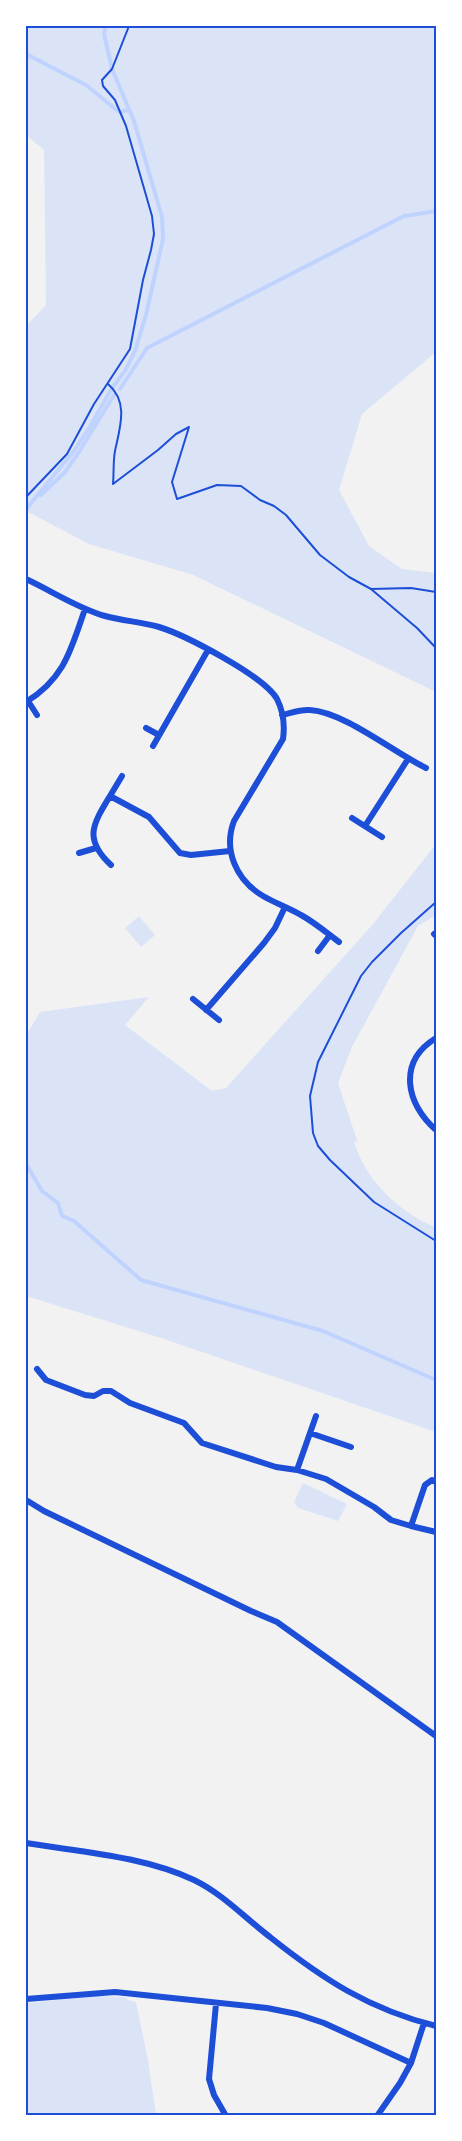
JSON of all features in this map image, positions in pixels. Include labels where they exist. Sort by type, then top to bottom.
[{"type":"street","points":[[26,579],[85,609],[105,616],[159,627],[208,650],[264,684],[276,698],[282,715],[283,739],[234,821],[229,833],[230,851],[236,868],[261,895],[303,916],[339,942]]},
{"type":"street","points":[[37,715],[27,702],[56,676],[66,663],[85,609]]},
{"type":"street","points":[[153,746],[208,650]]},
{"type":"street","points":[[282,715],[307,710],[325,712],[343,719],[426,768]]},
{"type":"street","points":[[146,728],[159,735]]},
{"type":"street","points":[[365,826],[408,759]]},
{"type":"street","points":[[111,865],[96,848],[93,837],[96,820],[122,776]]},
{"type":"street","points":[[110,796],[149,818],[180,853],[191,855],[230,851]]},
{"type":"street","points":[[352,818],[382,837]]},
{"type":"street","points":[[79,853],[96,848]]},
{"type":"street","points":[[206,1010],[269,935],[285,907]]},
{"type":"street","points":[[318,951],[330,935]]},
{"type":"street","points":[[194,999],[219,1020]]},
{"type":"street","points":[[436,1038],[425,1045],[415,1059],[409,1081],[414,1104],[424,1119],[436,1130]]},
{"type":"street","points":[[37,1369],[46,1380],[85,1395],[94,1396],[103,1391],[111,1391],[130,1403],[184,1423],[202,1443],[276,1467],[297,1470],[326,1479],[374,1507],[391,1520],[436,1532]]},
{"type":"street","points":[[297,1470],[316,1416]]},
{"type":"street","points":[[310,1433],[351,1448]]},
{"type":"street","points":[[411,1526],[425,1485],[432,1480],[436,1482]]},
{"type":"street","points":[[26,1500],[210,1592],[277,1622],[436,1736]]},
{"type":"street","points":[[26,1843],[125,1860],[169,1870],[195,1880],[218,1894],[270,1937],[352,1995],[382,2009],[436,2026]]},
{"type":"street","points":[[26,1999],[115,1992],[267,2008],[297,2014],[324,2023],[411,2063]]},
{"type":"street","points":[[216,2004],[209,2079],[214,2095],[226,2115]]},
{"type":"street","points":[[377,2115],[411,2063],[424,2023]]},
{"type":"path","points":[[26,497],[67,454],[94,404],[130,349],[154,234],[152,216],[126,126],[115,100],[103,86],[102,81],[114,64],[129,26]]},
{"type":"path","points":[[108,384],[114,390],[120,404],[122,418],[115,454],[113,484],[176,434],[189,428],[172,482],[177,499],[217,485],[241,486],[286,515],[320,555],[349,577],[371,589],[417,628],[436,648]]},
{"type":"path","points":[[371,589],[411,588],[436,592]]},
{"type":"path","points":[[436,902],[400,933],[361,976],[318,1062],[310,1096],[313,1133],[318,1146],[324,1153],[374,1202],[436,1241]]},
{"type":"shaded area","points":[[26,26],[436,26],[436,352],[362,414],[339,490],[369,546],[402,569],[436,573],[436,692],[193,575],[89,544],[26,511],[26,326],[46,305],[44,150],[26,135]]},
{"type":"shaded area","points":[[436,844],[436,915],[418,926],[352,1047],[338,1083],[358,1143],[354,1141],[366,1169],[397,1204],[436,1227],[436,1432],[161,1338],[26,1296],[26,1036],[40,1012],[149,997],[125,1025],[212,1091],[226,1088],[373,924]]},
{"type":"shaded area","points":[[139,916],[155,935],[141,947],[125,928]]},
{"type":"shaded area","points":[[303,1483],[347,1504],[338,1521],[298,1508],[294,1502]]},
{"type":"shaded area","points":[[96,1996],[125,1997],[136,2002],[156,2115],[26,2116],[26,2003]]},
{"type":"waterway","points":[[26,509],[74,451],[112,388],[125,371],[135,351],[146,315],[163,239],[162,217],[134,121],[112,69],[104,34],[106,26]]},
{"type":"waterway","points":[[26,54],[86,85],[119,112],[129,110]]},
{"type":"waterway","points":[[120,389],[147,348],[404,216],[436,211]]},
{"type":"waterway","points":[[41,495],[65,472],[114,395]]},
{"type":"waterway","points":[[26,1164],[42,1191],[58,1203],[62,1216],[74,1221],[141,1280],[323,1331],[436,1380]]}]
